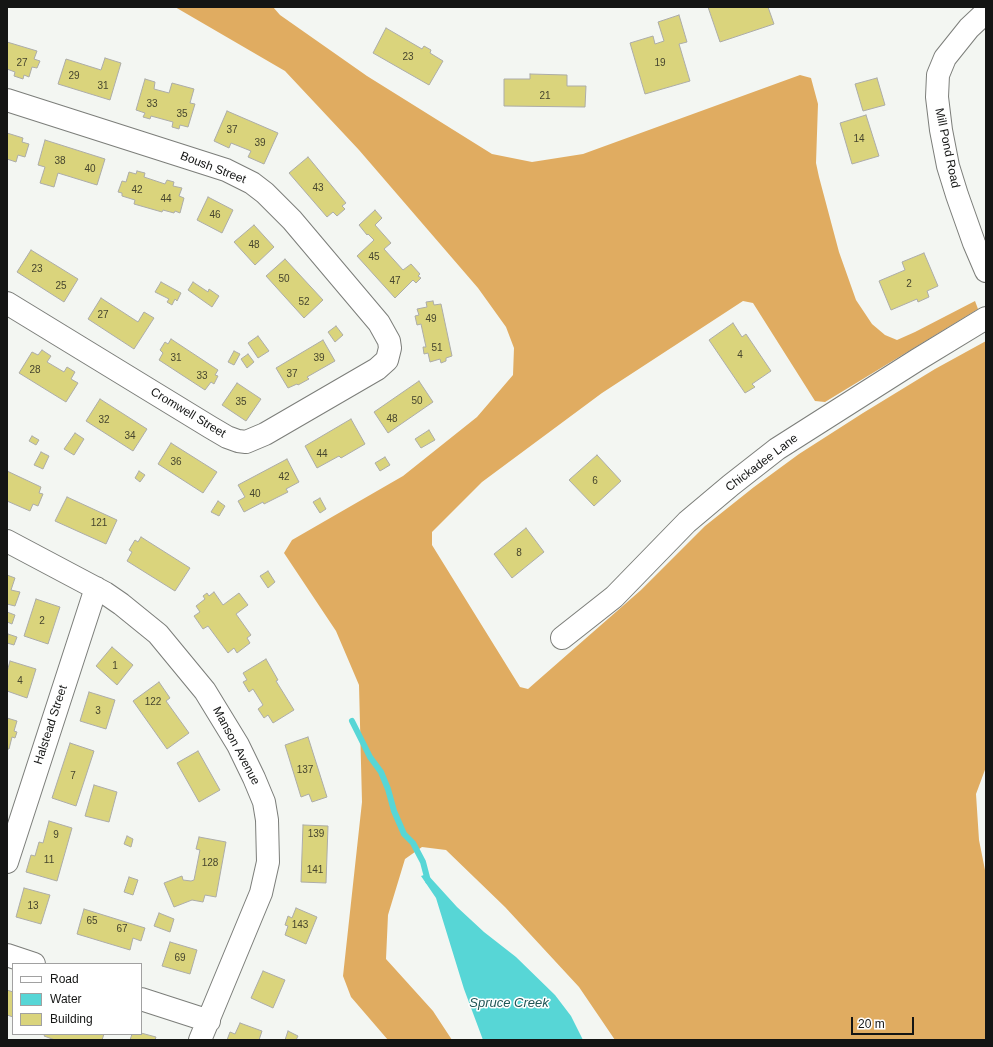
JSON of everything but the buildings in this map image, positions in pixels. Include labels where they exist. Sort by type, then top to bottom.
[{"type":"street","name":"Mill Pond Road","points":[[986,12],[969,28],[945,58],[938,75],[937,97],[941,130],[948,166],[974,243],[986,271]]},
{"type":"street","name":"Boush Street","points":[[7,100],[226,170],[252,183],[265,193],[292,220],[379,323],[389,341],[389,354]]},
{"type":"street","name":"Cromwell Street","points":[[7,303],[210,427],[227,437],[238,441],[246,442],[265,434],[377,369],[387,360],[389,354]]},
{"type":"street","name":"Chickadee Lane","points":[[562,638],[614,597],[687,522],[731,485],[782,446],[986,318]]},
{"type":"street","name":"Manson Avenue","points":[[7,541],[96,588],[121,604],[155,631],[205,691],[238,745],[264,802],[267,820],[268,862],[261,893],[204,1030]]},
{"type":"street","name":"Halstead Street","points":[[7,862],[96,588]]},
{"type":"street","points":[[7,955],[31,963]]},
{"type":"street","points":[[142,999],[204,1030]]},
{"type":"shaded area","points":[[175,7],[273,7],[280,15],[367,76],[492,154],[532,162],[583,154],[800,75],[811,78],[818,104],[816,163],[819,177],[839,252],[856,300],[872,324],[885,335],[897,340],[975,301],[978,309],[825,402],[815,401],[753,303],[743,301],[602,393],[482,482],[432,532],[432,545],[520,687],[528,689],[641,590],[705,526],[754,487],[799,454],[863,413],[935,369],[986,341],[986,767],[976,794],[979,840],[986,875],[986,1040],[615,1040],[579,987],[505,907],[446,850],[422,847],[405,859],[388,915],[386,959],[433,1011],[452,1040],[388,1040],[351,997],[343,976],[362,802],[359,685],[336,631],[284,553],[292,540],[403,476],[477,417],[513,375],[514,348],[506,327],[478,288],[359,150],[285,71]]},
{"type":"water","name":"Spruce Creek","points":[[427,874],[457,907],[484,932],[516,957],[555,995],[571,1016],[583,1040],[483,1040],[464,989],[436,898],[421,876]]},
{"type":"waterway","points":[[352,721],[370,757],[381,772],[388,789],[394,811],[404,834],[413,843],[423,862],[428,881]]}]
